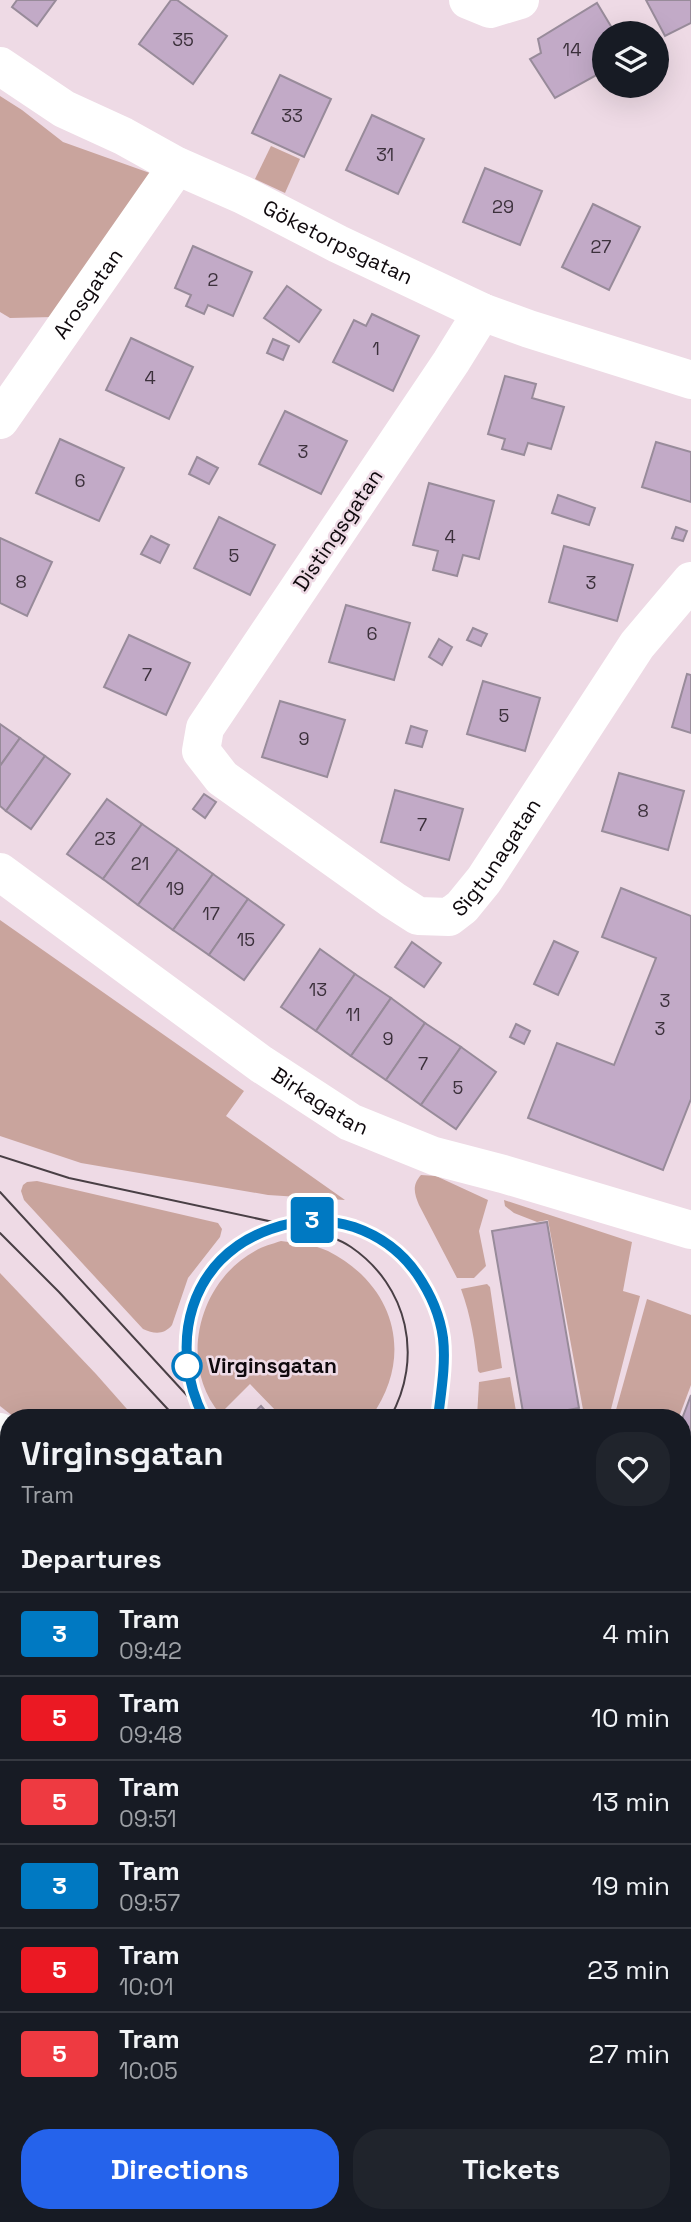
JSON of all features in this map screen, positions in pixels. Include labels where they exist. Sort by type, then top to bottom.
[{"type":"street","points":[[468,0],[490,9],[520,0]]},
{"type":"street","name":"Göketorpsgatan","points":[[0,66],[64,109],[482,312],[691,380]]},
{"type":"street","name":"Arosgatan","points":[[0,420],[177,166]]},
{"type":"street","name":"Distingsgatan","points":[[201,751],[205,728],[482,312]]},
{"type":"street","name":"Sigtunagatan","points":[[201,751],[222,778],[393,900],[418,916],[449,917],[462,907],[484,880],[637,645],[691,581]]},
{"type":"street","name":"Birkagatan","points":[[0,872],[261,1064],[349,1122],[434,1156],[691,1230]]},
{"type":"shaded area","points":[[0,96],[63,142],[161,177],[53,317],[10,318],[0,312]]},
{"type":"shaded area","points":[[271,146],[300,159],[285,193],[255,179]]},
{"type":"shaded area","points":[[0,920],[244,1091],[226,1116],[345,1200],[268,1195],[81,1163],[0,1136]]},
{"type":"shaded area","points":[[421,1175],[436,1176],[488,1200],[479,1231],[486,1266],[474,1278],[457,1278],[419,1205],[415,1189]]},
{"type":"shaded area","points":[[37,1181],[218,1223],[222,1229],[220,1237],[188,1278],[172,1325],[166,1331],[159,1333],[143,1329],[24,1200],[21,1191],[23,1185]]},
{"type":"shaded area","points":[[504,1200],[632,1242],[623,1291],[640,1296],[611,1409],[583,1409],[548,1220],[537,1222],[514,1213],[505,1206]]},
{"type":"shaded area","points":[[281,1241],[310,1245],[328,1251],[351,1265],[383,1302],[391,1324],[394,1347],[392,1370],[385,1394],[376,1409],[274,1409],[250,1384],[225,1409],[217,1409],[207,1394],[200,1372],[200,1325],[208,1303],[235,1265],[268,1245]]},
{"type":"shaded area","points":[[0,1273],[127,1409],[4,1409],[0,1406]]},
{"type":"shaded area","points":[[487,1284],[490,1287],[502,1368],[480,1373],[470,1319],[461,1289]]},
{"type":"shaded area","points":[[647,1299],[691,1315],[691,1385],[682,1409],[616,1409]]},
{"type":"shaded area","points":[[510,1377],[516,1409],[477,1409],[479,1382]]},
{"type":"building","points":[[17,0],[56,0],[37,26],[12,7]]},
{"type":"building","points":[[171,0],[177,0],[227,36],[193,84],[139,44]]},
{"type":"building","points":[[646,0],[691,0],[691,23],[669,34],[669,21],[657,21]]},
{"type":"building","points":[[597,3],[608,21],[592,21],[592,78],[555,98],[530,59],[541,53],[538,39]]},
{"type":"building","points":[[280,75],[331,99],[304,157],[252,133]]},
{"type":"building","points":[[372,115],[424,139],[398,194],[346,170]]},
{"type":"building","points":[[485,168],[542,191],[520,245],[463,222]]},
{"type":"building","points":[[593,204],[640,227],[609,290],[562,267]]},
{"type":"building","points":[[193,246],[252,272],[233,316],[208,305],[204,314],[186,306],[191,295],[175,288]]},
{"type":"building","points":[[287,286],[321,310],[299,342],[264,318]]},
{"type":"building","points":[[372,314],[419,336],[393,391],[333,362],[354,320],[366,326]]},
{"type":"building","points":[[131,338],[193,367],[169,419],[106,390]]},
{"type":"building","points":[[273,339],[289,346],[283,360],[267,353]]},
{"type":"building","points":[[505,376],[536,384],[532,398],[564,407],[551,449],[528,443],[524,455],[502,449],[505,439],[488,434]]},
{"type":"building","points":[[285,411],[347,441],[321,494],[259,464]]},
{"type":"building","points":[[60,439],[124,468],[99,521],[36,493]]},
{"type":"building","points":[[656,442],[691,452],[691,502],[642,487]]},
{"type":"building","points":[[197,457],[218,468],[209,484],[189,474]]},
{"type":"building","points":[[429,483],[494,501],[479,559],[463,555],[457,576],[433,570],[438,551],[413,545]]},
{"type":"building","points":[[558,495],[595,508],[589,525],[552,513]]},
{"type":"building","points":[[219,517],[275,545],[250,595],[194,568]]},
{"type":"building","points":[[676,527],[687,531],[683,541],[672,538]]},
{"type":"building","points":[[151,536],[169,545],[160,563],[141,554]]},
{"type":"building","points":[[0,538],[52,562],[27,616],[0,603]]},
{"type":"building","points":[[564,546],[633,565],[617,621],[549,602]]},
{"type":"building","points":[[346,605],[410,623],[394,680],[329,662]]},
{"type":"building","points":[[473,628],[487,634],[481,646],[467,640]]},
{"type":"building","points":[[129,635],[190,663],[166,715],[104,687]]},
{"type":"building","points":[[439,639],[452,647],[442,665],[429,657]]},
{"type":"building","points":[[687,674],[691,675],[691,733],[672,727]]},
{"type":"building","points":[[483,681],[540,698],[525,751],[467,734]]},
{"type":"building","points":[[280,701],[345,720],[327,777],[262,757]]},
{"type":"building","points":[[0,724],[20,738],[0,766]]},
{"type":"building","points":[[411,726],[427,731],[422,747],[406,743]]},
{"type":"building","points":[[20,738],[45,756],[6,811],[0,806],[0,766]]},
{"type":"building","points":[[45,756],[70,774],[31,829],[6,811]]},
{"type":"building","points":[[619,773],[684,791],[668,850],[602,831]]},
{"type":"building","points":[[395,790],[463,809],[449,860],[381,842]]},
{"type":"building","points":[[204,794],[216,802],[205,818],[193,809]]},
{"type":"building","points":[[107,799],[142,824],[103,879],[67,854]]},
{"type":"building","points":[[142,824],[178,849],[138,905],[103,879]]},
{"type":"building","points":[[178,849],[213,874],[173,930],[138,905]]},
{"type":"building","points":[[213,874],[248,899],[209,955],[173,930]]},
{"type":"building","points":[[621,888],[691,916],[691,1099],[663,1170],[528,1118],[557,1043],[614,1065],[656,958],[602,937]]},
{"type":"building","points":[[248,899],[284,925],[244,980],[209,955]]},
{"type":"building","points":[[554,941],[578,952],[558,995],[534,984]]},
{"type":"building","points":[[412,942],[441,963],[424,987],[395,967]]},
{"type":"building","points":[[320,949],[355,974],[316,1031],[281,1007]]},
{"type":"building","points":[[355,974],[391,998],[351,1056],[316,1031]]},
{"type":"building","points":[[391,998],[425,1023],[386,1080],[351,1056]]},
{"type":"building","points":[[425,1023],[461,1047],[421,1105],[386,1080]]},
{"type":"building","points":[[516,1024],[530,1031],[524,1044],[510,1037]]},
{"type":"building","points":[[461,1047],[496,1072],[456,1129],[421,1105]]},
{"type":"building","points":[[547,1222],[579,1408],[522,1409],[492,1231]]},
{"type":"building","points":[[691,1395],[691,1409],[686,1409]]},
{"type":"tram line","points":[[0,1156],[69,1178],[301,1228],[351,1247],[370,1263],[386,1282],[405,1325],[408,1348],[406,1371],[394,1409]]},
{"type":"tram line","points":[[0,1192],[193,1402]]},
{"type":"tram line","name":"3","points":[[200,1409],[193,1394],[185,1353],[188,1320],[205,1279],[223,1257],[250,1237],[282,1225],[307,1220],[335,1221],[374,1235],[387,1242],[410,1264],[425,1286],[437,1314],[443,1340],[439,1409]]},
{"type":"tram line","points":[[200,1409],[187,1362],[187,1334],[193,1307],[204,1282],[221,1260],[243,1242],[271,1229],[312,1221],[343,1224],[373,1235],[397,1251],[422,1281],[442,1329],[444,1367],[439,1409]]},
{"type":"tram line","points":[[0,1233],[168,1409]]},
{"type":"place","name":"Virginsgatan","points":[[187,1366]]}]
